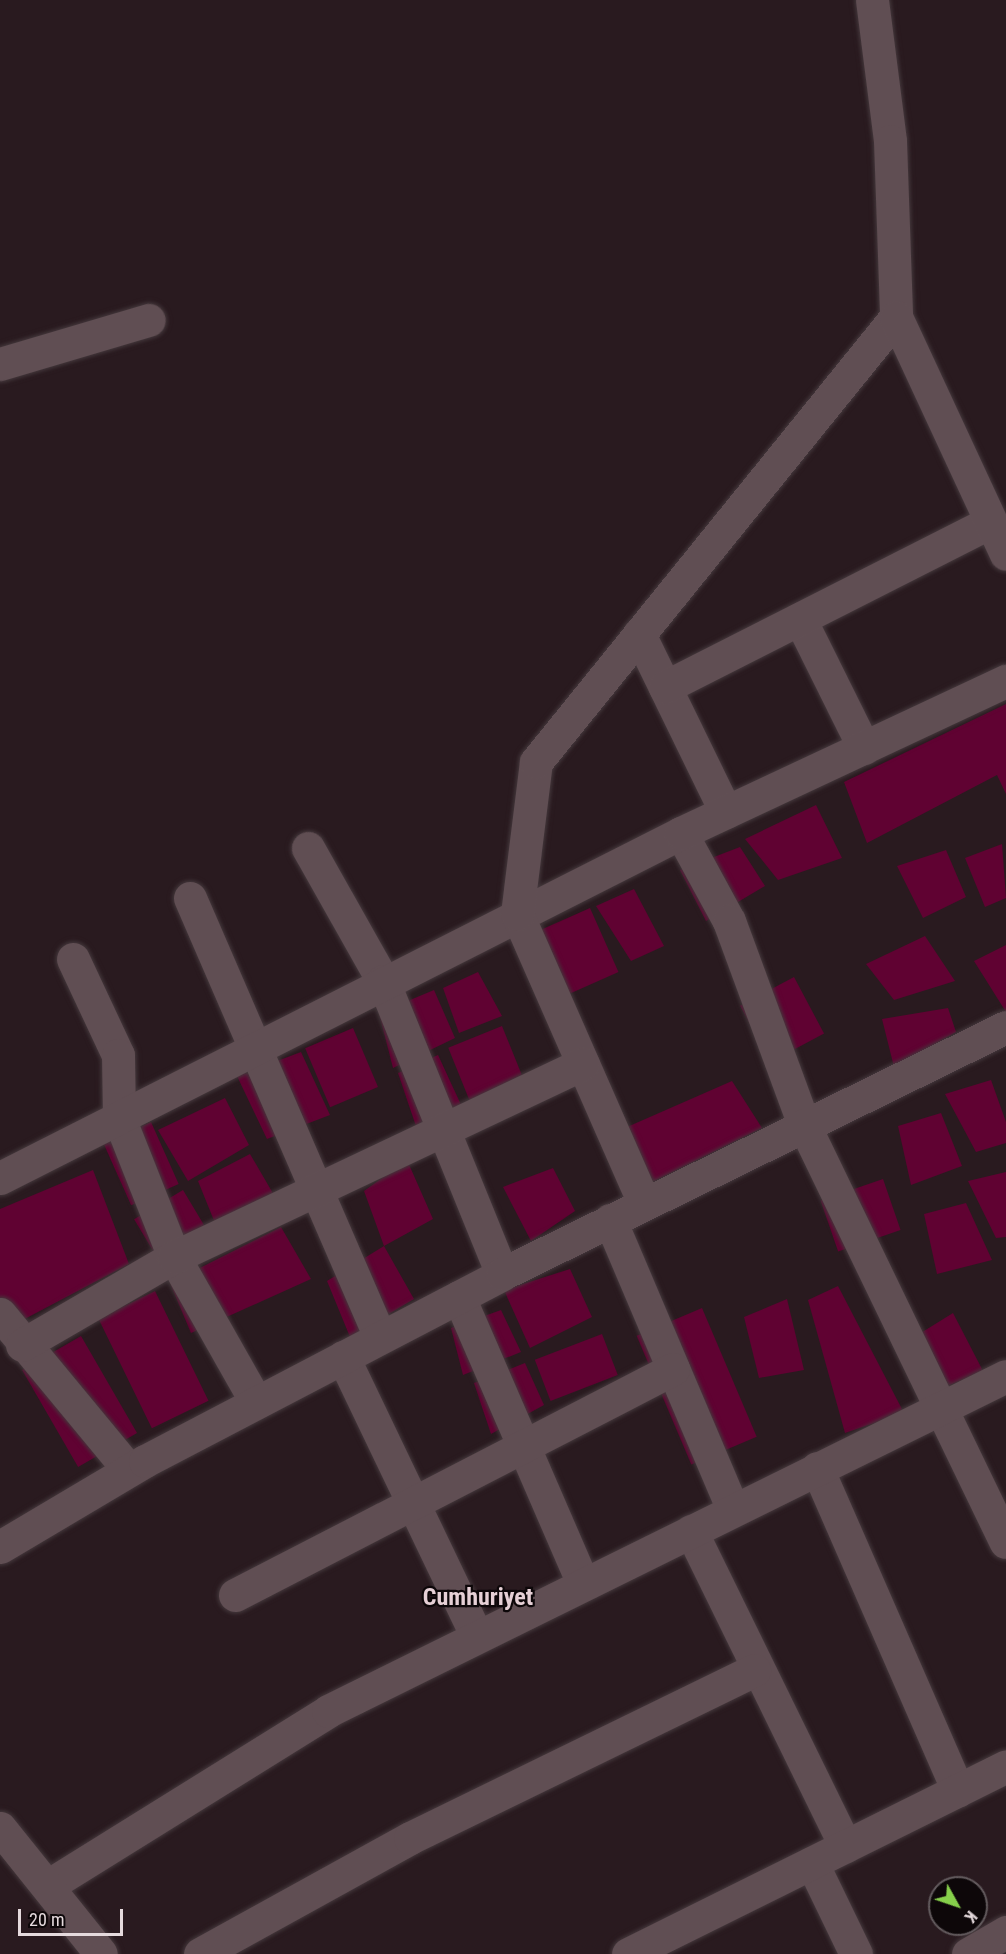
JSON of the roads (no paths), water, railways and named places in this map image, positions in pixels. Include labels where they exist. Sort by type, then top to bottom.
[{"type":"street","points":[[872,0],[890,141],[896,317],[988,523],[1006,554]]},
{"type":"street","points":[[644,1203],[517,914],[536,762],[896,317]]},
{"type":"street","points":[[0,364],[149,320]]},
{"type":"street","points":[[665,687],[988,523]]},
{"type":"street","points":[[800,619],[864,748]]},
{"type":"street","points":[[639,634],[726,812]]},
{"type":"street","points":[[0,1178],[517,914],[681,833],[1006,681]]},
{"type":"street","points":[[681,833],[729,921],[804,1125],[1006,1542]]},
{"type":"street","points":[[308,848],[383,981],[502,1274]]},
{"type":"street","points":[[190,898],[380,1337]]},
{"type":"street","points":[[73,959],[117,1055],[119,1118],[174,1257],[256,1402]]},
{"type":"street","points":[[0,1547],[129,1470],[502,1274],[1006,1028]]},
{"type":"street","points":[[22,1345],[174,1257],[442,1128],[583,1064]]},
{"type":"street","points":[[610,1220],[733,1510]]},
{"type":"street","points":[[459,1297],[525,1444],[583,1584]]},
{"type":"street","points":[[0,1314],[22,1345],[129,1470]]},
{"type":"street","points":[[343,1357],[477,1637]]},
{"type":"street","points":[[235,1595],[411,1502],[673,1369]]},
{"type":"street","points":[[49,1885],[328,1711],[817,1468],[1006,1377]]},
{"type":"street","points":[[817,1468],[958,1790]]},
{"type":"street","points":[[691,1531],[754,1670],[844,1846]]},
{"type":"street","points":[[200,1954],[410,1838],[754,1670]]},
{"type":"street","points":[[628,1954],[1006,1766]]},
{"type":"street","points":[[0,1828],[49,1885],[101,1954]]},
{"type":"street","points":[[812,1863],[855,1954]]},
{"type":"street","points":[[974,1952],[1006,1932]]},
{"type":"district","name":"Cumhuriyet","points":[[478,1598]]}]
